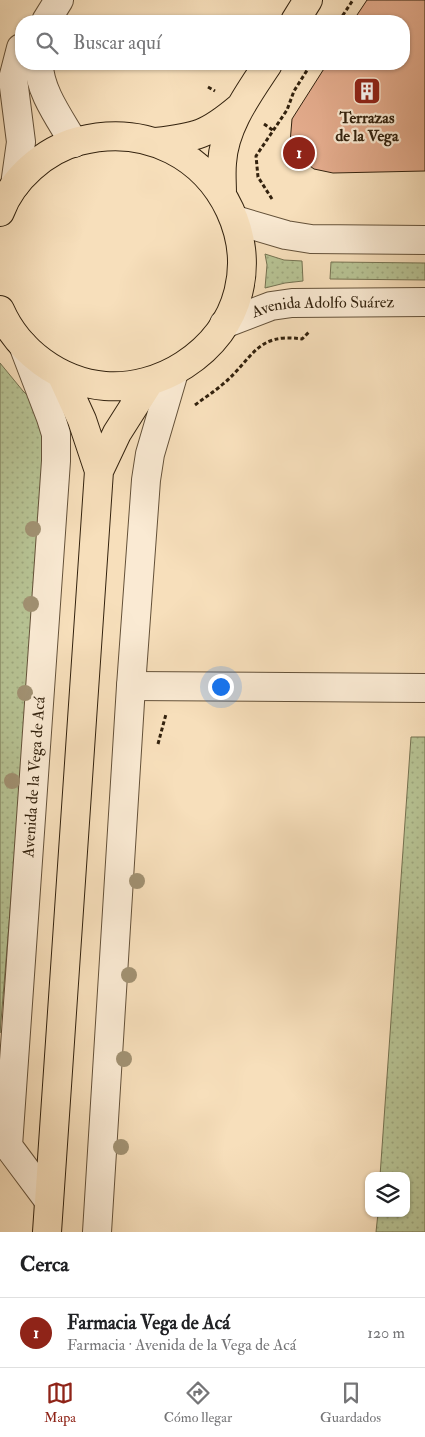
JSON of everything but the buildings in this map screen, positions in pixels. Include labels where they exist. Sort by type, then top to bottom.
[{"type":"main road","points":[[299,15],[308,0]]},
{"type":"main road","points":[[222,194],[222,161],[228,137],[240,107],[264,70]]},
{"type":"main road","points":[[156,142],[192,138],[216,127],[240,107]]},
{"type":"main road","points":[[0,310],[13,333],[23,345],[47,366],[82,382],[105,386],[128,385],[162,376],[205,348],[224,324],[234,304],[240,276],[240,241],[235,220],[222,194],[209,177],[194,163],[176,151],[156,142],[136,137],[115,136],[94,137],[74,143],[41,160],[4,203]]},
{"type":"main road","points":[[61,374],[82,420],[99,471]]},
{"type":"main road","points":[[47,1232],[99,471],[117,433],[162,376]]},
{"type":"street","points":[[4,203],[21,142],[13,79],[15,70]]},
{"type":"street","points":[[39,70],[52,105],[74,143]]},
{"type":"street","points":[[235,220],[286,235],[311,239],[425,240]]},
{"type":"street","name":"Avenida Adolfo Suárez","points":[[224,324],[271,306],[292,303],[425,302]]},
{"type":"street","name":"Avenida de la Vega de Acá","points":[[23,345],[56,434],[56,461],[8,1146],[49,1201]]},
{"type":"street","points":[[98,1232],[131,686],[148,467],[162,376]]},
{"type":"street","points":[[131,686],[425,688]]},
{"type":"path","points":[[343,15],[353,0]]},
{"type":"path","points":[[276,201],[270,197],[260,184],[256,170],[256,156],[287,110],[294,91],[307,70]]},
{"type":"path","points":[[190,409],[224,384],[247,357],[262,345],[285,336],[302,339],[310,334],[311,326]]},
{"type":"path","points":[[162,736],[167,708]]},
{"type":"green space","points":[[265,254],[284,260],[302,261],[303,281],[265,288],[267,265]]},
{"type":"green space","points":[[331,262],[425,263],[425,280],[330,279]]},
{"type":"green space","points":[[0,363],[23,391],[51,418],[0,1033]]},
{"type":"green space","points":[[411,737],[425,737],[425,1232],[376,1232],[378,1217],[410,1217],[410,1172],[380,1172]]},
{"type":"place","name":"Terrazas de la Vega","points":[[367,91]]},
{"type":"place","name":"Farmacia Vega de Acá","points":[[299,153]]}]
